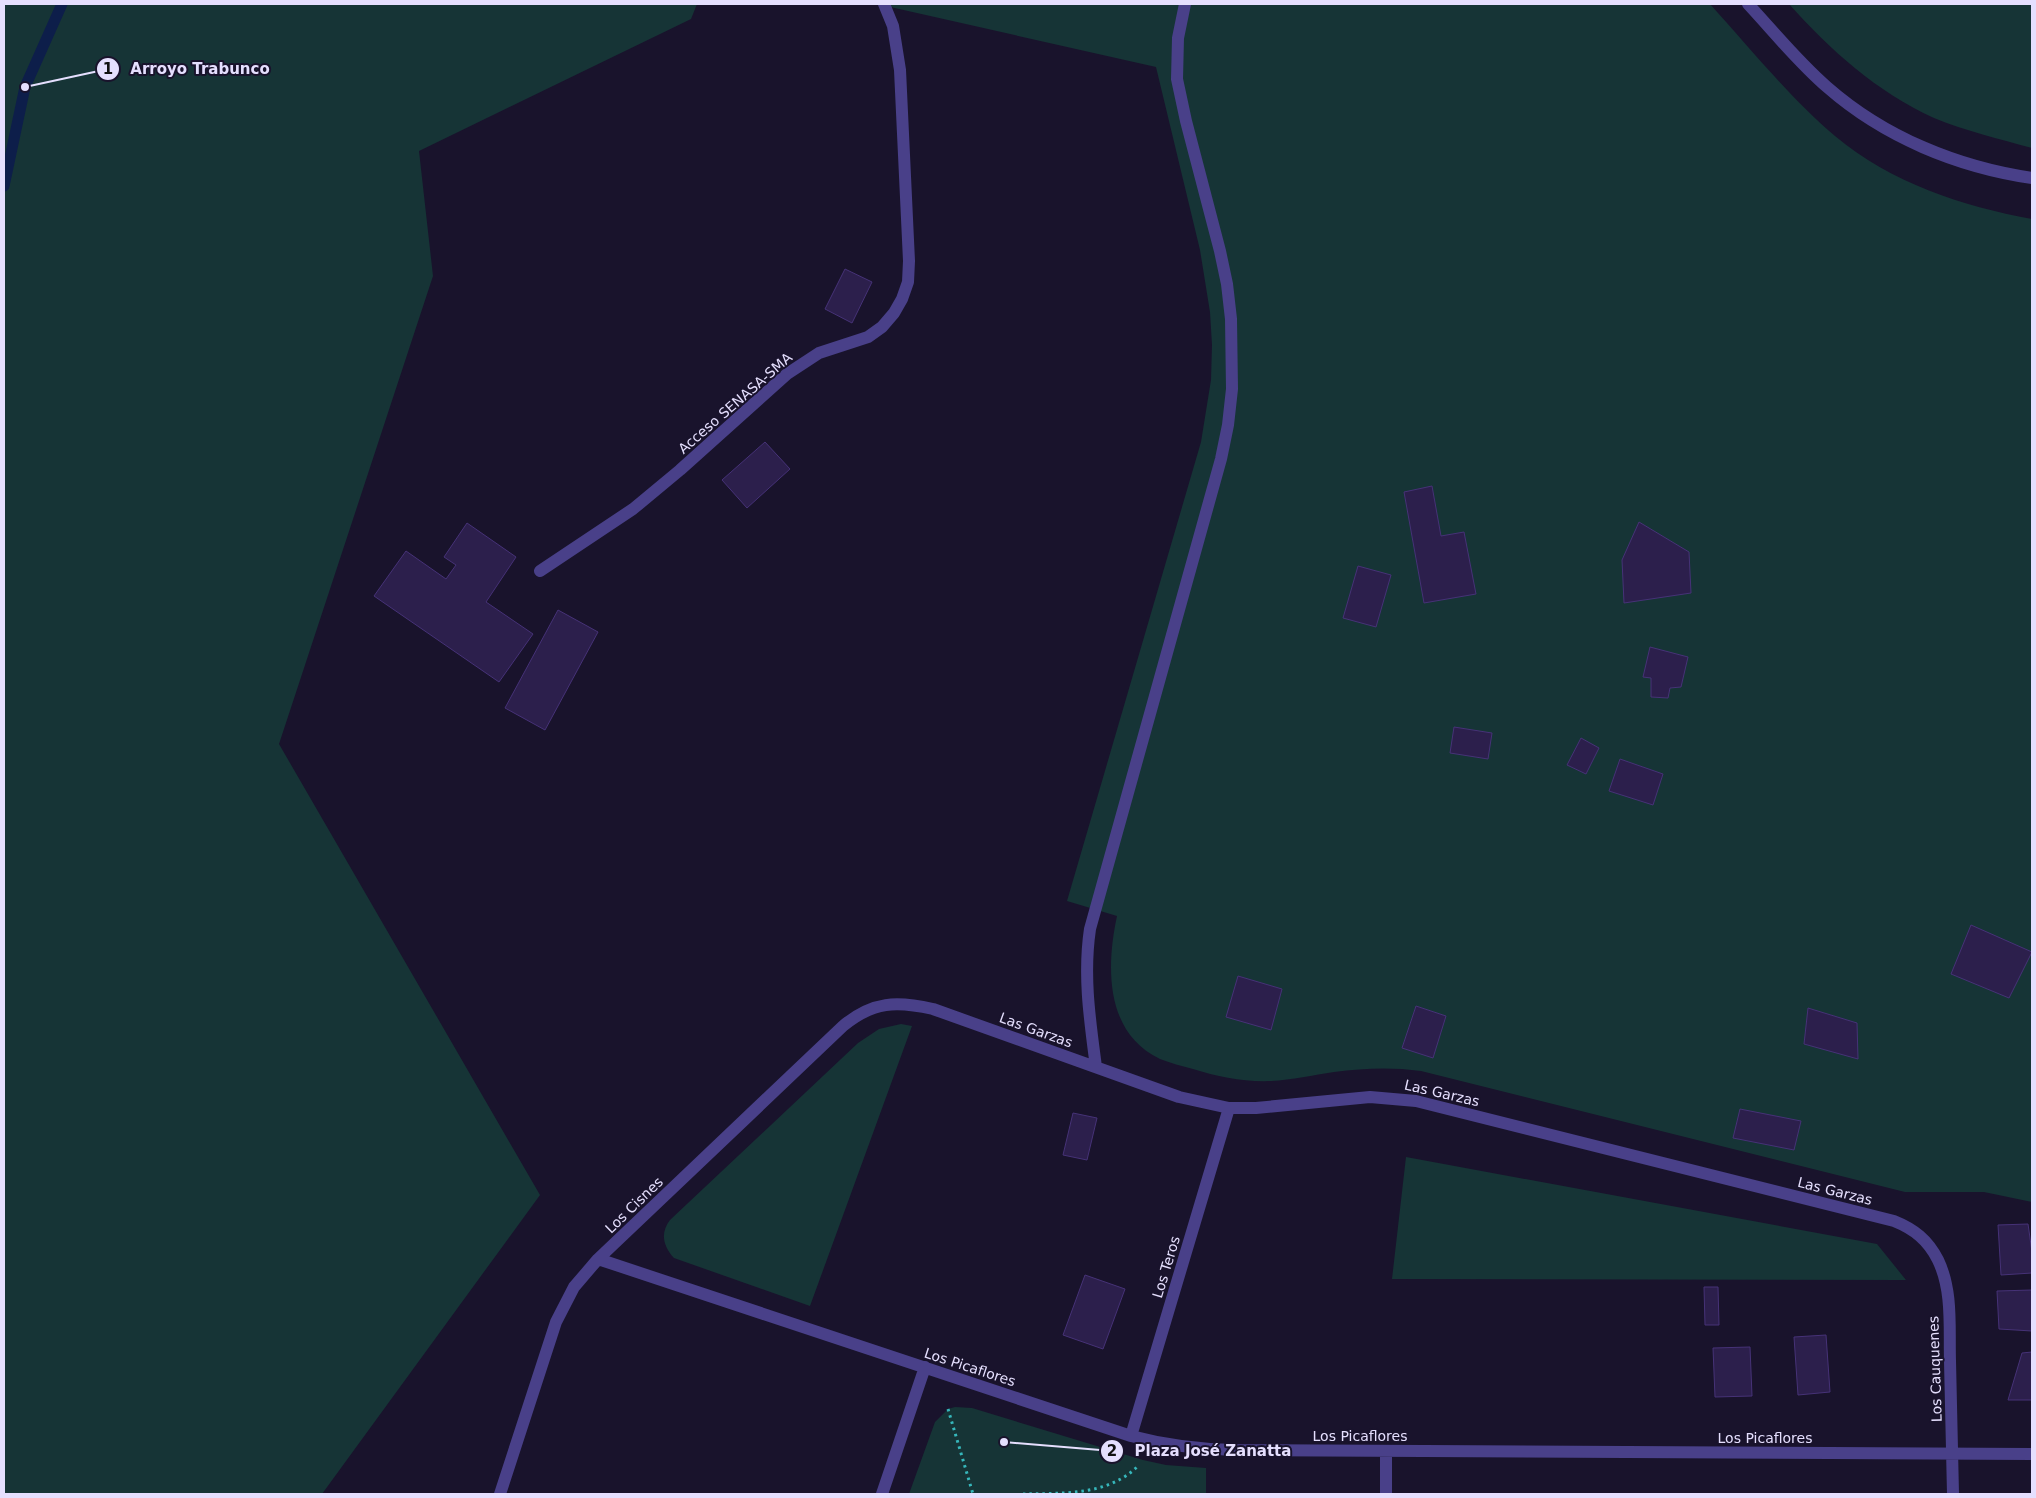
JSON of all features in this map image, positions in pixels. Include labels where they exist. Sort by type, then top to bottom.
[{"type":"street","name":"Acceso SENASA-SMA","points":[[540,571],[633,509],[680,470],[786,374],[819,354],[868,337],[882,327],[894,314],[908,282],[909,261],[900,70],[892,26],[884,4]]},
{"type":"street","points":[[1096,1067],[1086,979],[1086,954],[1090,929],[1222,459],[1232,389],[1231,319],[1227,284],[1177,79],[1178,38],[1185,4]]},
{"type":"street","points":[[1748,4],[1803,64],[1826,86],[1853,108],[1878,124],[1920,146],[1963,162],[2032,178]]},
{"type":"street","name":"Las Garzas","points":[[882,1004],[899,1003],[933,1009],[1179,1098],[1229,1108],[1282,1107],[1370,1097],[1416,1101],[1894,1222],[1920,1235],[1930,1247]]},
{"type":"street","name":"Los Cisnes","points":[[500,1494],[556,1322],[574,1287],[598,1259],[843,1026],[854,1016],[882,1004]]},
{"type":"street","name":"Los Teros","points":[[1131,1436],[1229,1108]]},
{"type":"street","name":"Los Cauquenes","points":[[1930,1247],[1938,1261],[1948,1294],[1954,1494]]},
{"type":"street","name":"Los Picaflores","points":[[598,1259],[1131,1436],[1157,1443],[1208,1450],[2032,1454]]},
{"type":"street","points":[[882,1494],[925,1367]]},
{"type":"street","points":[[1386,1451],[1386,1494]]},
{"type":"path","points":[[948,1409],[973,1494]]},
{"type":"path","points":[[1023,1494],[1083,1492],[1099,1488],[1126,1476],[1143,1460]]},
{"type":"green space","points":[[4,4],[697,4],[691,19],[419,151],[433,276],[279,744],[540,1195],[322,1494],[4,1494]]},
{"type":"green space","points":[[877,4],[1710,4],[1802,106],[1857,153],[1903,179],[1928,190],[1980,207],[2032,219],[2032,1202],[1984,1192],[1905,1192],[1421,1071],[1367,1069],[1334,1072],[1295,1079],[1251,1081],[1222,1077],[1172,1063],[1160,1059],[1142,1047],[1129,1033],[1119,1016],[1114,997],[1111,977],[1111,956],[1117,916],[1067,901],[1201,442],[1211,380],[1212,345],[1210,312],[1200,250],[1156,67]]},
{"type":"green space","points":[[1789,4],[2032,4],[2032,148],[1946,123],[1913,108],[1874,83],[1838,53]]},
{"type":"green space","points":[[901,1024],[912,1026],[810,1306],[674,1258],[667,1249],[664,1239],[665,1230],[670,1220],[858,1043],[879,1029]]},
{"type":"green space","points":[[1406,1157],[1877,1244],[1906,1280],[1392,1279]]},
{"type":"green space","points":[[955,1407],[972,1408],[1143,1460],[1166,1465],[1206,1468],[1206,1494],[909,1494],[935,1422],[948,1409]]},
{"type":"building","points":[[845,269],[872,282],[852,323],[825,309]]},
{"type":"building","points":[[765,442],[790,469],[747,508],[722,480]]},
{"type":"building","points":[[1432,486],[1441,536],[1464,532],[1476,594],[1424,603],[1404,492]]},
{"type":"building","points":[[1639,522],[1689,552],[1691,593],[1624,603],[1622,560]]},
{"type":"building","points":[[467,523],[516,557],[486,602],[533,634],[499,682],[374,596],[406,551],[446,579],[456,565],[444,557]]},
{"type":"building","points":[[1358,566],[1391,575],[1376,627],[1343,618]]},
{"type":"building","points":[[558,610],[598,632],[545,730],[505,708]]},
{"type":"building","points":[[1650,647],[1688,657],[1681,687],[1670,688],[1668,698],[1651,697],[1651,678],[1643,677]]},
{"type":"building","points":[[1454,727],[1492,733],[1488,759],[1450,753]]},
{"type":"building","points":[[1581,738],[1599,748],[1586,774],[1567,765]]},
{"type":"building","points":[[1620,759],[1663,774],[1653,805],[1609,791]]},
{"type":"building","points":[[1971,925],[2032,952],[2009,998],[1951,974]]},
{"type":"building","points":[[1238,976],[1282,989],[1271,1030],[1226,1017]]},
{"type":"building","points":[[1416,1006],[1446,1016],[1433,1058],[1402,1048]]},
{"type":"building","points":[[1808,1008],[1857,1023],[1858,1059],[1804,1044]]},
{"type":"building","points":[[1740,1109],[1801,1121],[1794,1150],[1733,1138]]},
{"type":"building","points":[[1073,1113],[1097,1118],[1087,1160],[1063,1155]]},
{"type":"building","points":[[2028,1224],[2032,1252],[2032,1273],[2001,1275],[1998,1225]]},
{"type":"building","points":[[1085,1275],[1125,1289],[1103,1349],[1063,1335]]},
{"type":"building","points":[[1704,1287],[1718,1287],[1719,1325],[1705,1325]]},
{"type":"building","points":[[2032,1290],[2032,1331],[1999,1329],[1997,1291]]},
{"type":"building","points":[[1826,1335],[1830,1392],[1798,1395],[1794,1337]]},
{"type":"building","points":[[1750,1347],[1752,1396],[1715,1397],[1713,1348]]},
{"type":"building","points":[[2032,1352],[2032,1400],[2008,1400],[2022,1353]]},
{"type":"waterway","points":[[4,186],[25,87],[62,4]]},
{"type":"place","name":"Arroyo Trabunco","points":[[25,87]]},
{"type":"place","name":"Plaza José Zanatta","points":[[1004,1442]]}]
